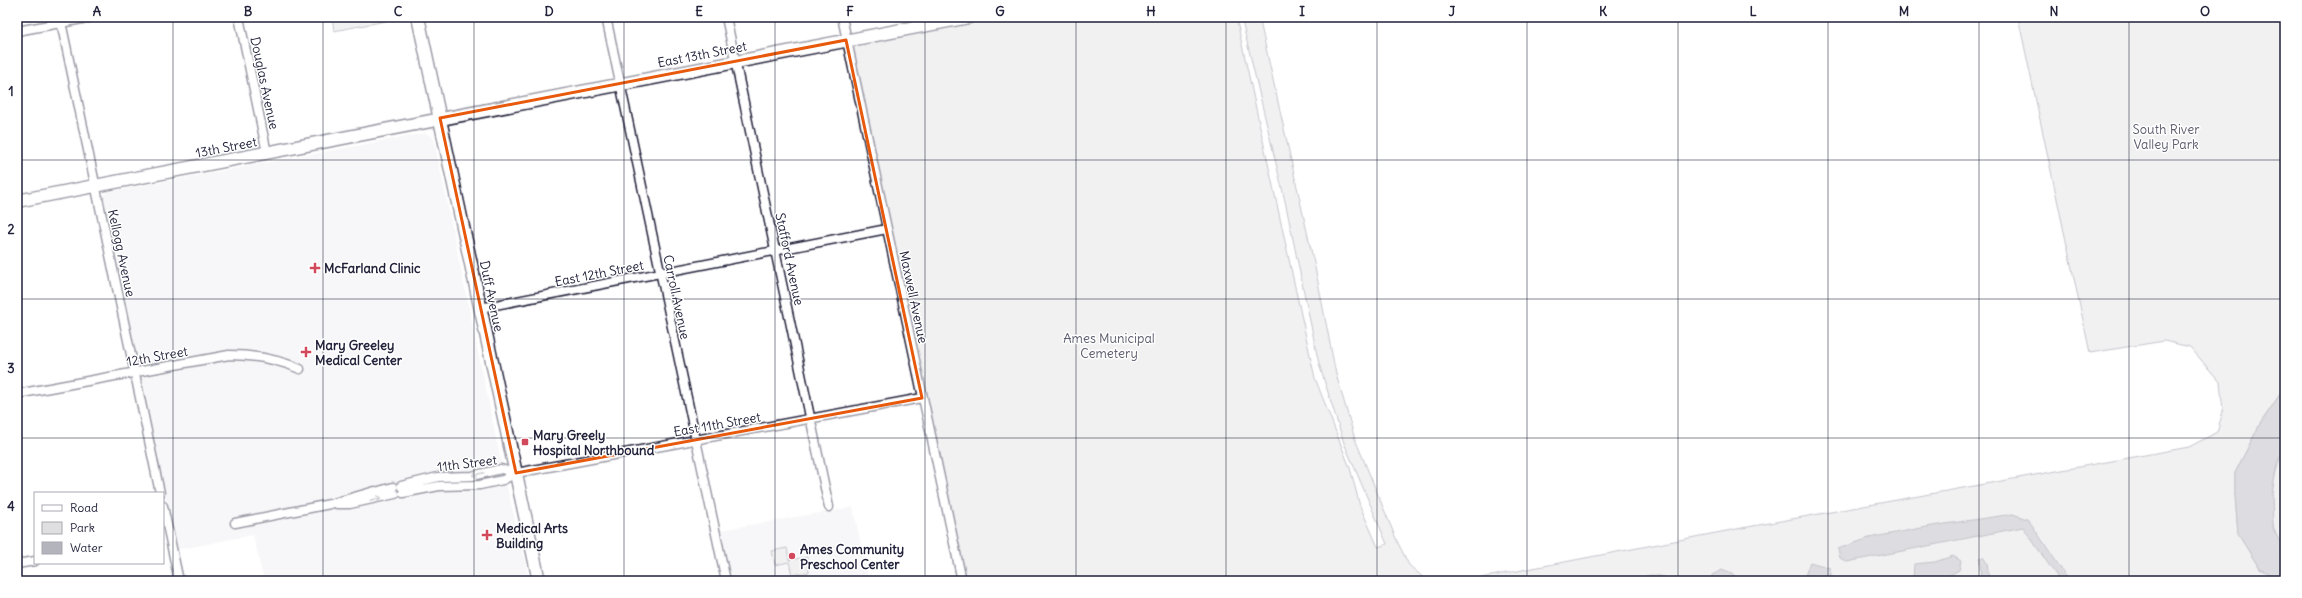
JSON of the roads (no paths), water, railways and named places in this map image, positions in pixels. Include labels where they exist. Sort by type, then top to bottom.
[{"type":"main road","name":"Duff Avenue","points":[[418,17],[539,581]]},
{"type":"main road","name":"East 13th Street","points":[[440,118],[734,62],[948,19],[969,17]]},
{"type":"main road","name":"13th Street","points":[[17,201],[440,118]]},
{"type":"street","points":[[17,31],[60,20],[93,17]]},
{"type":"street","name":"Douglas Avenue","points":[[239,17],[267,153]]},
{"type":"street","name":"Carroll Avenue","points":[[606,17],[618,84],[726,581]]},
{"type":"street","name":"Stafford Avenue","points":[[726,17],[734,62],[776,251],[829,507]]},
{"type":"street","name":"Maxwell Avenue","points":[[842,17],[962,581]]},
{"type":"street","name":"Kellogg Avenue","points":[[60,20],[160,492]]},
{"type":"street","name":"East 12th Street","points":[[480,308],[887,229]]},
{"type":"street","name":"12th Street","points":[[17,394],[229,355],[264,358],[300,369]]},
{"type":"street","name":"East 11th Street","points":[[516,473],[922,398]]},
{"type":"street","name":"11th Street","points":[[330,504],[350,504],[438,478],[472,476],[501,469],[516,473]]},
{"type":"street","name":"11th Street","points":[[235,524],[330,504],[377,491],[398,490]]},
{"type":"street","points":[[164,516],[166,537],[179,581]]},
{"type":"street","points":[[17,564],[34,561]]},
{"type":"water","points":[[2285,387],[2285,447],[2277,463],[2272,493],[2273,529],[2285,551],[2285,581],[2282,581],[2260,569],[2238,534],[2235,473],[2260,424]]},
{"type":"water","points":[[2013,514],[2027,519],[2069,581],[2060,581],[2023,527],[1847,562],[1840,558],[1838,549],[1869,538],[1932,526]]},
{"type":"water","points":[[1953,556],[1961,561],[1959,570],[1939,581],[1913,581],[1914,564],[1935,562]]},
{"type":"water","points":[[1983,557],[1987,563],[1989,581],[1981,581],[1980,558]]},
{"type":"water","points":[[1810,562],[1830,568],[1832,581],[1803,581]]},
{"type":"water","points":[[1722,570],[1734,575],[1736,581],[1712,581],[1712,575]]},
{"type":"water","points":[[1652,575],[1664,577],[1667,581],[1620,581]]},
{"type":"place","name":"McFarland Clinic","points":[[315,268]]},
{"type":"place","name":"Mary Greeley Medical Center","points":[[306,352]]},
{"type":"place","name":"Mary Greely Hospital Northbound","points":[[525,442]]},
{"type":"place","name":"Medical Arts Building","points":[[487,535]]},
{"type":"place","name":"Ames Community Preschool Center","points":[[792,556]]},
{"type":"park label","name":"South River Valley Park","points":[[2166,136]]},
{"type":"park label","name":"Ames Municipal Cemetery","points":[[1109,346]]}]
